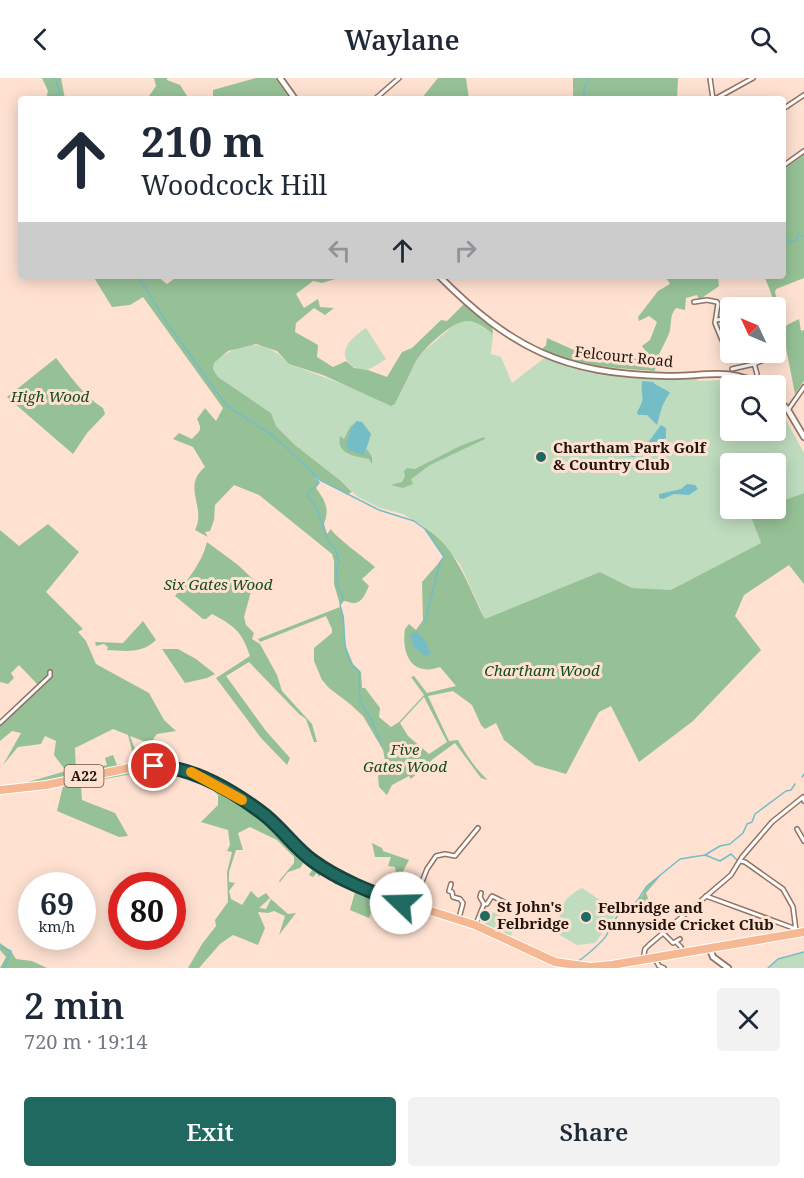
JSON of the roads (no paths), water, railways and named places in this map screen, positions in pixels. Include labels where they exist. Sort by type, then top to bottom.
[{"type":"highway","name":"A22","points":[[0,790],[46,784],[139,766],[168,767],[193,773],[231,792],[266,816],[310,859],[326,869],[377,894],[475,925],[559,966],[594,968],[628,965],[643,960],[799,931]]},
{"type":"street","points":[[280,78],[293,96]]},
{"type":"street","points":[[378,96],[399,78]]},
{"type":"street","points":[[710,78],[713,96]]},
{"type":"street","points":[[720,96],[753,78]]},
{"type":"street","points":[[786,107],[804,95]]},
{"type":"street","points":[[786,164],[804,151]]},
{"type":"street","name":"Felcourt Road","points":[[441,279],[506,334],[561,362],[591,369],[667,376],[735,375]]},
{"type":"street","points":[[694,302],[707,300],[717,302],[716,320],[720,333]]},
{"type":"street","points":[[716,320],[720,319]]},
{"type":"street","points":[[732,369],[754,364],[757,375]]},
{"type":"street","points":[[804,387],[788,410],[804,437]]},
{"type":"street","points":[[0,723],[50,676],[50,672]]},
{"type":"street","points":[[643,960],[645,949],[730,875],[742,856],[772,822],[804,799]]},
{"type":"street","points":[[425,910],[426,905],[418,892],[433,859],[436,855],[455,856],[478,828]]},
{"type":"street","points":[[804,830],[798,831],[804,841]]},
{"type":"street","points":[[740,861],[745,862],[783,889],[793,908],[799,931]]},
{"type":"street","points":[[451,884],[449,891],[452,892],[453,897],[460,899],[463,903],[458,920]]},
{"type":"street","points":[[481,893],[480,897],[484,904]]},
{"type":"street","points":[[475,925],[484,904],[487,904],[492,896],[506,903]]},
{"type":"street","points":[[706,896],[799,931]]},
{"type":"street","points":[[663,933],[671,942],[676,942],[681,947]]},
{"type":"street","points":[[676,942],[680,939]]},
{"type":"street","points":[[710,949],[713,957],[728,968]]},
{"type":"street","points":[[655,958],[659,966],[664,968]]},
{"type":"water","points":[[642,381],[653,382],[670,393],[663,405],[657,425],[647,415],[638,415],[642,399]]},
{"type":"water","points":[[357,421],[362,422],[371,434],[365,453],[362,455],[349,450],[346,445],[351,428]]},
{"type":"water","points":[[661,425],[666,428],[666,438],[634,457],[595,453],[594,450],[599,444],[632,449],[644,448]]},
{"type":"water","points":[[687,484],[695,485],[698,489],[689,495],[674,494],[663,499],[659,498],[659,494],[681,489]]},
{"type":"water","points":[[417,632],[425,640],[431,654],[425,656],[414,647],[410,634]]},
{"type":"waterway","points":[[54,96],[60,93],[55,78]]},
{"type":"waterway","points":[[583,96],[589,78]]},
{"type":"waterway","points":[[786,239],[791,242],[796,241],[798,234],[804,236]]},
{"type":"waterway","points":[[140,279],[165,320],[226,405],[275,437],[320,480],[379,510],[414,521],[425,529],[444,557],[440,562],[425,622]]},
{"type":"waterway","points":[[316,478],[319,483],[308,493],[308,497],[316,506],[328,541],[336,550],[339,563],[336,569],[338,589],[343,598],[340,605],[347,655],[359,672],[360,701],[380,741]]},
{"type":"waterway","points":[[578,961],[604,938],[618,915],[624,913],[637,901],[647,886],[680,859],[705,855],[720,846],[730,844],[743,833],[755,814],[786,791],[791,790],[795,784]]},
{"type":"waterway","points":[[705,855],[720,861],[731,854],[737,860]]},
{"type":"waterway","points":[[0,946],[11,951],[4,968]]},
{"type":"waterway","points":[[768,968],[778,959],[804,952]]},
{"type":"place","name":"Chartham Park Golf & Country Club","points":[[541,457]]},
{"type":"place","name":"St John's Felbridge","points":[[485,916]]},
{"type":"place","name":"Felbridge and Sunnyside Cricket Club","points":[[586,917]]},
{"type":"park label","name":"High Wood","points":[[50,397]]},
{"type":"park label","name":"Six Gates Wood","points":[[218,585]]},
{"type":"park label","name":"Chartham Wood","points":[[542,671]]},
{"type":"park label","name":"Five Gates Wood","points":[[405,758]]}]
